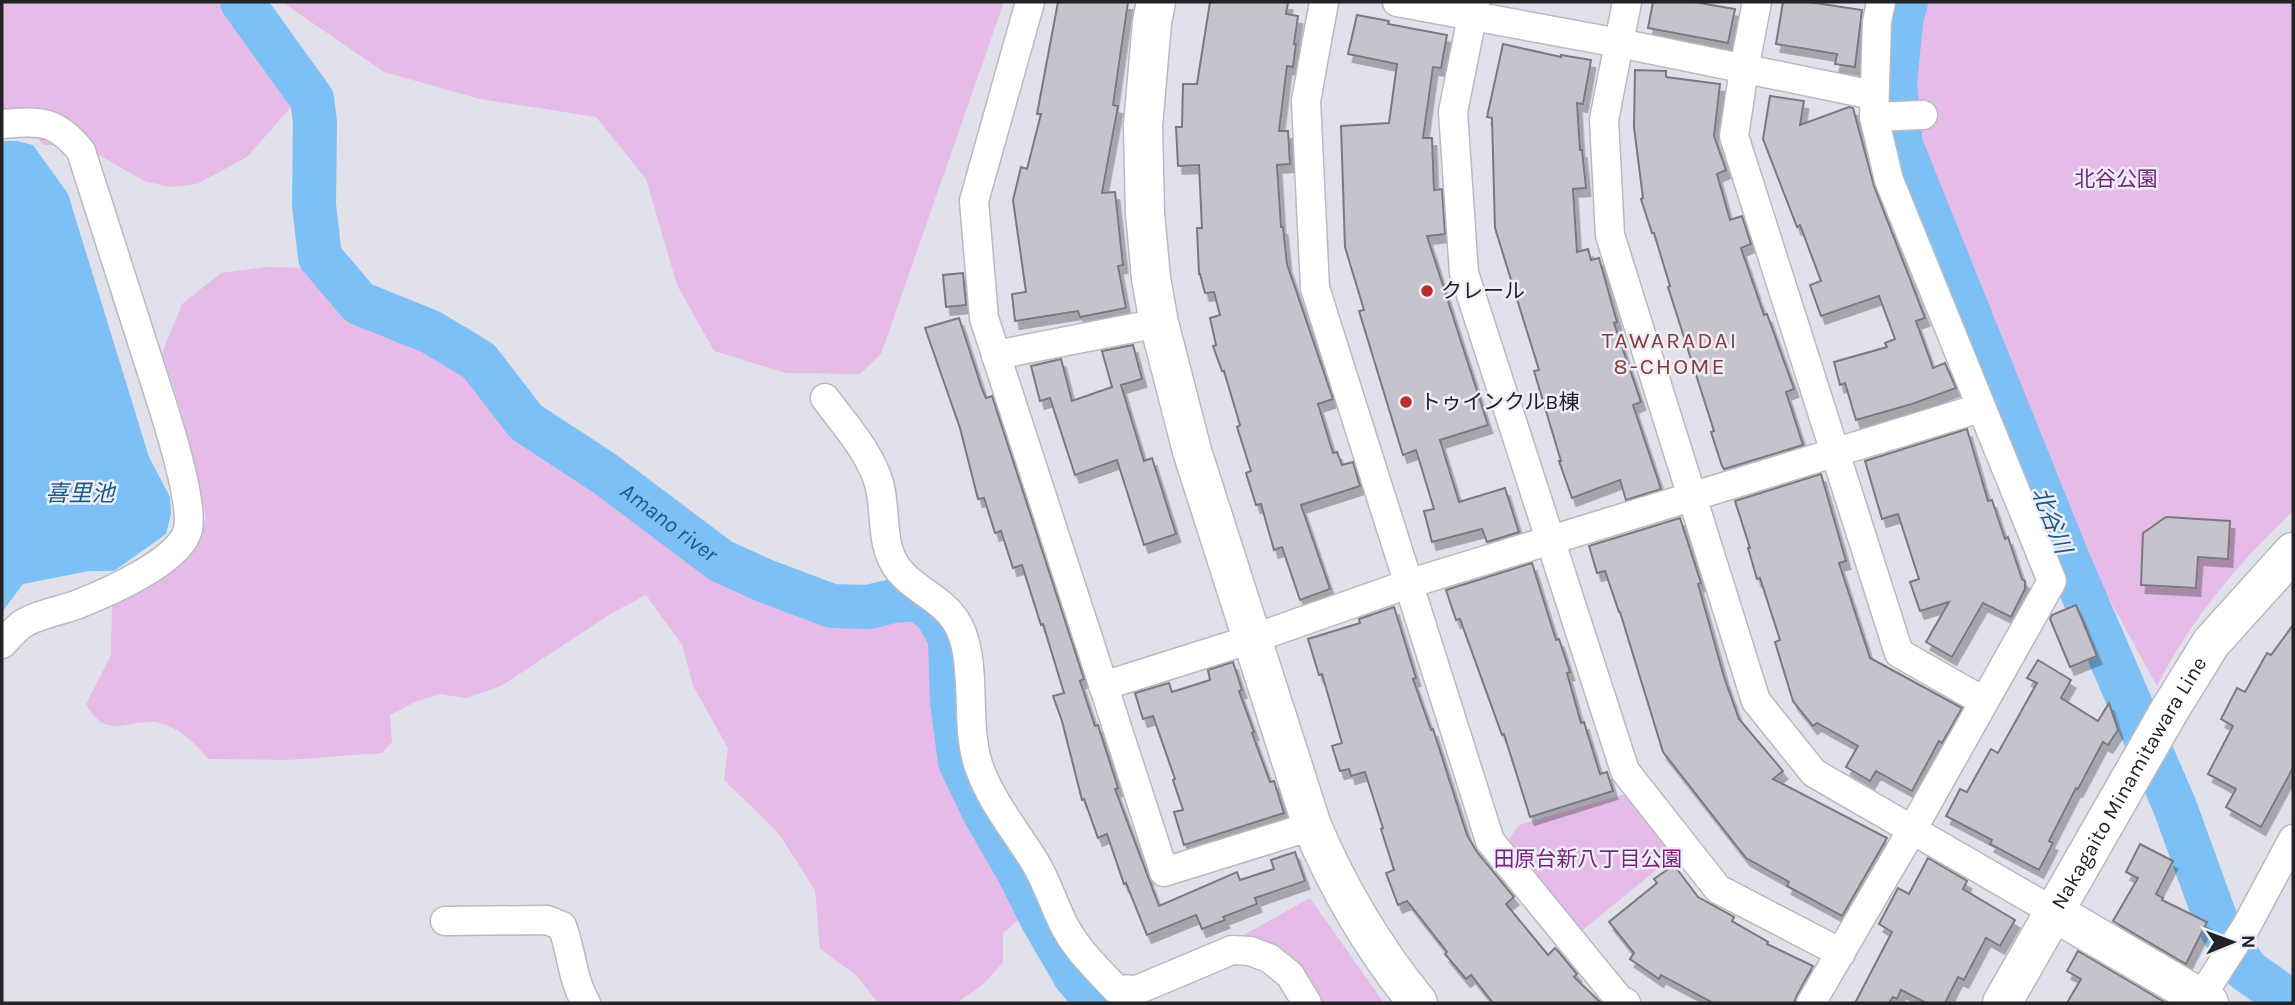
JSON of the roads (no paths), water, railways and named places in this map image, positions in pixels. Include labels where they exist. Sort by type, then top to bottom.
[{"type":"street","points":[[1030,2],[974,201],[985,318],[1164,872],[1312,825]]},
{"type":"street","points":[[1156,2],[1143,125],[1146,226],[1159,323],[1192,451],[1312,825],[1332,873],[1373,943],[1418,1003]]},
{"type":"street","points":[[1324,2],[1306,101],[1315,288],[1490,841],[1619,999],[1626,1003]]},
{"type":"street","points":[[1397,2],[1474,9],[1744,69],[1877,109],[1923,115]]},
{"type":"street","points":[[1627,2],[1604,120],[1610,235],[1756,701],[1814,773],[2054,912],[2002,1003]]},
{"type":"street","points":[[1757,2],[1734,136],[1899,653],[1983,701]]},
{"type":"street","points":[[1811,1003],[1912,830],[2052,580],[1889,180],[1877,109],[1877,22],[1881,2]]},
{"type":"street","points":[[1474,9],[1453,112],[1464,273],[1625,771],[1718,889],[1840,953]]},
{"type":"street","points":[[2,124],[36,122],[57,127],[71,138],[81,151],[164,410],[190,514],[188,532],[181,545],[170,555],[128,582],[23,624],[2,644]]},
{"type":"street","points":[[996,355],[1159,323]]},
{"type":"street","points":[[825,398],[870,460],[880,486],[885,529],[893,561],[908,579],[941,603],[954,618],[965,642],[978,764],[1008,823],[1033,858],[1064,926],[1092,964],[1116,989],[1137,990],[1232,950],[1250,951],[1269,958],[1290,975],[1307,1003]]},
{"type":"street","points":[[1103,686],[1252,639],[1408,584],[1980,408]]},
{"type":"street","name":"Nakagaito Minamitawara Line","points":[[2206,993],[2054,912],[2211,643],[2293,552]]},
{"type":"street","points":[[2206,993],[2247,925],[2293,839]]},
{"type":"street","points":[[445,921],[547,920],[562,926],[578,989],[586,1003]]},
{"type":"water","name":"喜里池","points":[[2,141],[33,145],[68,194],[149,457],[170,497],[171,514],[166,534],[114,571],[89,571],[23,584],[2,612]]},
{"type":"waterway","name":"Amano river","points":[[242,2],[312,99],[315,122],[314,205],[320,257],[359,303],[431,332],[479,361],[526,422],[604,473],[721,561],[832,606],[868,607],[918,599],[936,613],[950,638],[952,703],[960,762],[1043,921],[1075,976],[1098,1003]]},
{"type":"waterway","name":"北谷川","points":[[1906,2],[1901,22],[1895,83],[1901,145],[2069,562],[2175,807],[2216,920],[2246,970],[2293,1003]]},
{"type":"place","name":"クレール","points":[[1427,291]]},
{"type":"place","name":"トゥインクルB棟","points":[[1406,402]]},
{"type":"district","name":"TAWARADAI 8-CHOME","points":[[1670,353]]},
{"type":"park label","name":"北谷公園","points":[[2116,179]]},
{"type":"park label","name":"田原台新八丁目公園","points":[[1588,859]]}]
